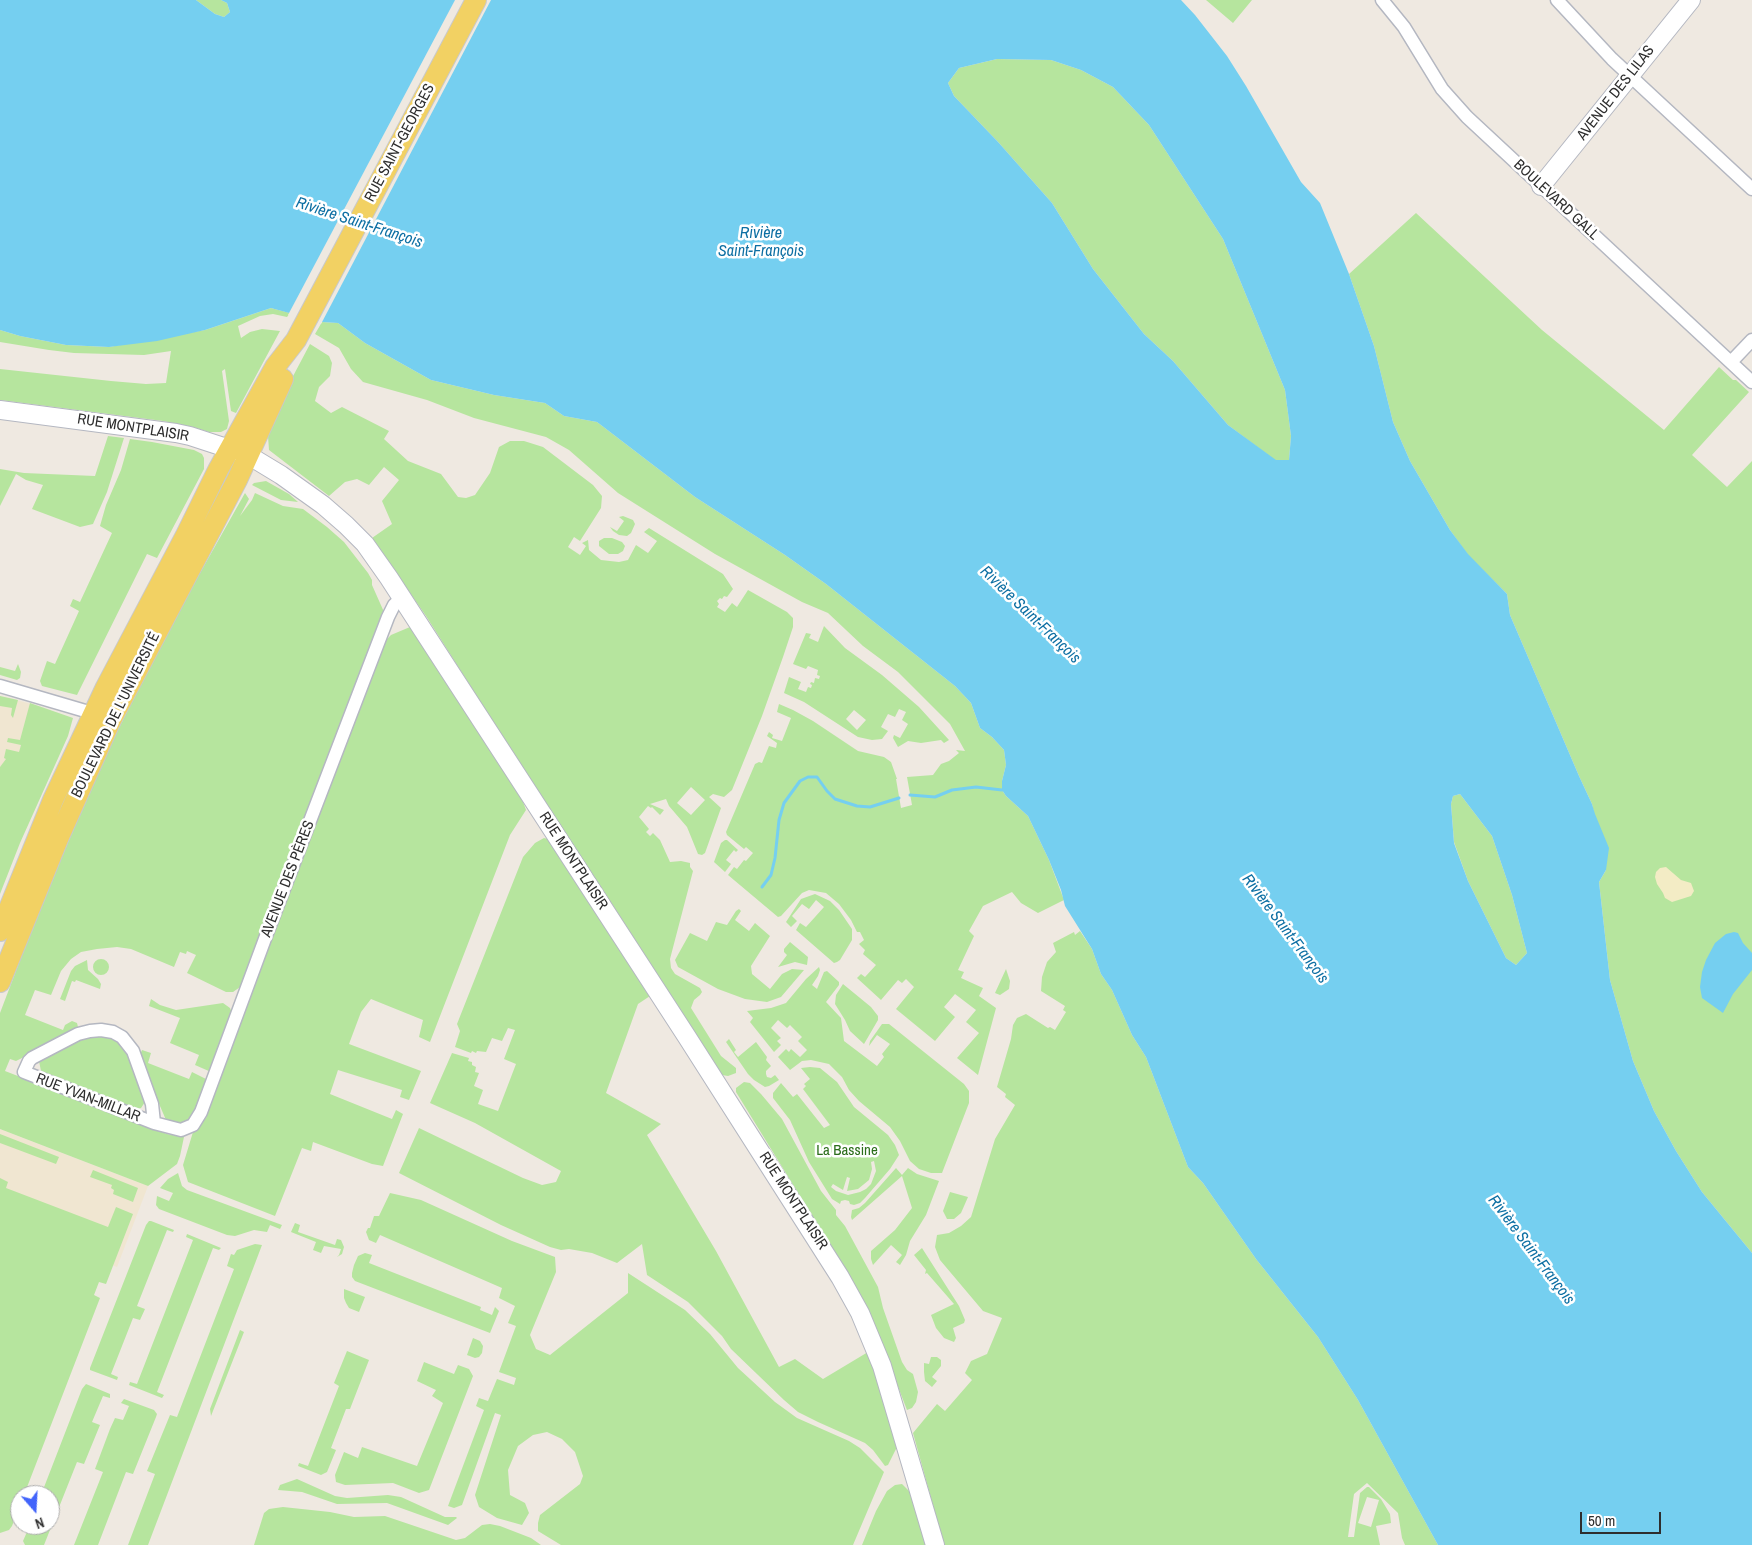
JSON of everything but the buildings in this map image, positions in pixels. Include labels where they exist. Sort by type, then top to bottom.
[{"type":"main road","name":"RUE SAINT-GEORGES","points":[[239,452],[286,373],[296,340],[476,0]]},
{"type":"main road","name":"BOULEVARD DE L'UNIVERSITÉ","points":[[0,931],[53,800],[237,480],[239,452]]},
{"type":"main road","name":"BOULEVARD DE L'UNIVERSITÉ","points":[[0,982],[58,839],[102,716]]},
{"type":"street","name":"BOULEVARD GALL","points":[[1382,0],[1404,27],[1442,89],[1454,103],[1752,382]]},
{"type":"street","points":[[1557,0],[1597,44],[1752,189]]},
{"type":"street","name":"AVENUE DES LILAS","points":[[1541,186],[1600,116],[1629,75],[1691,0]]},
{"type":"street","points":[[1731,362],[1752,340]]},
{"type":"street","name":"RUE MONTPLAISIR","points":[[0,410],[176,433],[239,452],[302,490],[337,516],[368,548],[402,597],[688,1037],[840,1277],[860,1314],[882,1366],[935,1545]]},
{"type":"street","name":"AVENUE DES PÈRES","points":[[154,1123],[181,1130],[193,1125],[201,1112],[384,626],[394,606],[402,597]]},
{"type":"street","points":[[0,686],[102,716]]},
{"type":"street","name":"RUE YVAN-MILLAR","points":[[101,1030],[113,1032],[122,1037],[133,1051],[152,1104],[154,1123],[24,1072],[26,1065],[32,1058],[78,1034],[101,1030]]},
{"type":"shaded area","points":[[0,696],[32,704],[17,760],[0,774]]},
{"type":"shaded area","points":[[0,1129],[148,1186],[117,1267],[0,1223]]},
{"type":"green space","points":[[196,0],[221,0],[227,3],[230,12],[224,17],[215,14]]},
{"type":"green space","points":[[1206,0],[1252,0],[1233,23]]},
{"type":"green space","points":[[997,59],[1051,60],[1081,70],[1113,87],[1149,125],[1223,239],[1285,390],[1291,436],[1289,460],[1276,461],[1228,425],[1173,361],[1144,334],[1093,269],[1052,203],[954,96],[948,83],[959,68]]},
{"type":"green space","points":[[1416,213],[1542,330],[1664,430],[1719,367],[1749,392],[1692,455],[1727,487],[1752,461],[1752,1253],[1702,1192],[1676,1151],[1654,1111],[1633,1061],[1610,980],[1599,882],[1606,870],[1592,804],[1510,615],[1507,594],[1468,555],[1450,530],[1410,461],[1393,422],[1374,346],[1349,274]]},
{"type":"green space","points":[[271,308],[290,313],[287,317],[273,314],[260,316],[238,326],[241,338],[250,332],[262,329],[280,331],[236,413],[231,411],[225,369],[222,371],[229,421],[227,429],[221,432],[209,432],[163,421],[0,400],[0,369],[146,384],[166,383],[171,351],[144,355],[74,353],[49,350],[0,342],[0,330],[66,345],[109,347],[205,330]]},
{"type":"green space","points":[[322,322],[338,323],[365,343],[431,380],[494,395],[545,403],[564,416],[597,422],[695,497],[826,584],[955,686],[971,703],[980,728],[1004,750],[1006,765],[1002,790],[1028,816],[1049,860],[1064,900],[1038,913],[1021,903],[1012,892],[983,906],[969,931],[974,936],[958,970],[964,972],[961,978],[983,988],[979,996],[996,1008],[978,1075],[957,1058],[979,1033],[966,1022],[976,1010],[955,994],[944,1007],[955,1017],[935,1041],[896,1009],[914,987],[906,979],[902,983],[898,980],[881,1000],[857,978],[861,974],[865,977],[876,965],[863,954],[865,950],[859,944],[864,940],[860,932],[857,932],[839,904],[826,893],[809,890],[802,893],[778,917],[728,875],[734,867],[737,869],[753,853],[746,847],[744,849],[726,832],[755,764],[762,763],[769,746],[776,748],[777,743],[767,736],[769,732],[773,735],[772,738],[782,741],[791,718],[777,712],[779,704],[813,721],[858,751],[884,757],[891,762],[897,779],[901,808],[912,805],[907,777],[933,775],[941,764],[949,761],[959,753],[956,750],[965,751],[950,724],[898,672],[863,646],[828,613],[802,602],[715,554],[618,493],[569,450],[546,437],[474,418],[427,400],[363,382],[351,369],[339,348],[315,334]]},
{"type":"green space","points":[[310,344],[329,356],[332,363],[330,376],[319,387],[315,401],[331,413],[342,407],[389,431],[384,439],[408,461],[441,474],[458,497],[466,498],[475,495],[490,473],[499,447],[510,441],[524,441],[543,447],[593,485],[602,496],[601,508],[580,541],[574,537],[568,547],[580,555],[586,546],[582,543],[588,540],[589,550],[601,560],[619,562],[628,560],[636,545],[648,553],[657,541],[644,532],[649,528],[723,574],[733,589],[727,597],[724,596],[717,601],[719,604],[717,607],[725,612],[732,603],[737,607],[748,590],[787,612],[793,618],[793,627],[783,657],[762,716],[732,790],[724,797],[713,794],[709,797],[721,808],[705,853],[702,855],[698,854],[687,827],[669,806],[666,799],[650,804],[664,810],[660,815],[652,807],[648,806],[639,817],[649,829],[646,832],[650,836],[653,833],[660,840],[670,862],[681,861],[690,863],[693,871],[670,959],[671,968],[675,974],[700,988],[702,992],[694,1000],[691,1008],[721,1056],[736,1068],[736,1073],[728,1076],[722,1075],[603,890],[561,829],[426,616],[372,538],[392,524],[382,501],[399,480],[384,467],[369,485],[357,479],[345,482],[329,496],[269,450],[268,436],[291,380]],"holes":[[[691,787],[705,800],[691,815],[677,803]]]},
{"type":"green space","points":[[108,436],[124,438],[107,492],[93,524],[80,527],[32,509],[43,485],[26,480],[16,474],[0,506],[0,469],[24,473],[95,476]]},
{"type":"green space","points":[[130,439],[194,450],[202,454],[204,469],[157,558],[147,554],[77,695],[42,686],[40,681],[47,661],[55,664],[79,611],[70,606],[73,599],[80,602],[112,533],[100,526],[106,505],[121,470]]},
{"type":"green space","points":[[266,481],[289,494],[298,502],[281,500],[252,485]]},
{"type":"green space","points":[[245,493],[249,499],[240,516],[255,493],[283,506],[303,509],[327,527],[344,542],[368,573],[384,612],[243,985],[233,992],[226,992],[187,973],[196,955],[187,951],[186,954],[180,952],[174,967],[131,949],[117,947],[81,952],[71,959],[61,971],[51,995],[35,990],[25,1015],[63,1030],[65,1025],[72,1021],[77,1023],[78,1027],[16,1061],[10,1059],[5,1071],[167,1134],[184,1137],[177,1164],[148,1186],[0,1129],[0,1013],[38,913],[100,767],[160,644]]},
{"type":"green space","points":[[623,516],[633,520],[635,524],[631,533],[627,536],[619,535],[610,527],[617,531],[624,521],[619,517]]},
{"type":"green space","points":[[604,538],[612,538],[622,542],[625,546],[623,551],[618,554],[609,554],[599,546],[599,541]]},
{"type":"green space","points":[[824,626],[845,648],[882,675],[919,707],[949,740],[944,743],[941,740],[921,743],[908,741],[898,747],[893,738],[894,735],[900,738],[908,724],[902,720],[906,712],[899,709],[895,717],[888,714],[881,727],[888,731],[882,739],[872,740],[858,737],[804,702],[784,693],[789,677],[801,682],[798,689],[806,692],[808,687],[811,688],[812,685],[810,684],[811,682],[814,683],[815,678],[819,679],[820,676],[817,675],[818,670],[808,666],[806,669],[793,664],[806,633],[811,634],[809,638],[818,642]],"holes":[[[854,710],[866,720],[857,730],[846,719]]]},
{"type":"green space","points":[[410,627],[522,799],[526,810],[510,835],[430,1042],[419,1037],[423,1020],[371,999],[361,1012],[349,1044],[421,1071],[409,1100],[400,1097],[402,1090],[338,1070],[330,1094],[392,1119],[396,1110],[403,1114],[383,1166],[372,1164],[313,1142],[311,1151],[302,1148],[275,1216],[188,1182],[183,1165],[193,1132],[206,1118],[268,947],[384,642],[391,635]]},
{"type":"green space","points":[[18,664],[21,672],[20,678],[17,680],[0,675],[0,667],[15,671]]},
{"type":"green space","points":[[0,696],[18,700],[13,718],[11,715],[12,708],[0,706]]},
{"type":"green space","points":[[30,703],[73,718],[68,736],[20,843],[0,894],[0,767],[6,759],[4,758],[6,749],[19,752],[21,745],[7,742],[8,738],[20,740]]},
{"type":"green space","points":[[1460,794],[1492,836],[1512,895],[1527,953],[1516,965],[1506,958],[1468,881],[1454,842],[1451,804],[1453,796]]},
{"type":"green space","points":[[544,838],[548,839],[650,996],[638,1004],[606,1093],[661,1124],[647,1135],[716,1251],[779,1367],[795,1359],[823,1379],[868,1352],[898,1445],[888,1465],[885,1466],[865,1443],[798,1412],[784,1400],[731,1349],[722,1336],[688,1302],[647,1275],[642,1244],[617,1263],[592,1253],[550,1247],[501,1225],[399,1173],[419,1128],[523,1178],[542,1185],[556,1182],[561,1171],[475,1123],[430,1103],[452,1053],[469,1058],[468,1061],[472,1062],[472,1065],[476,1067],[475,1072],[479,1073],[474,1086],[483,1090],[478,1104],[498,1111],[516,1064],[504,1059],[515,1030],[508,1028],[502,1041],[492,1038],[486,1052],[477,1051],[476,1053],[472,1051],[471,1053],[455,1047],[460,1031],[457,1024],[523,857],[535,843]]},
{"type":"green space","points":[[725,840],[738,850],[736,852],[734,850],[726,860],[731,864],[725,872],[714,862],[721,843]]},
{"type":"green space","points":[[815,894],[830,901],[839,910],[852,929],[852,940],[840,960],[834,963],[796,930],[800,923],[806,927],[824,907],[816,900],[809,909],[802,904],[792,916],[797,921],[791,927],[786,922],[801,899]]},
{"type":"green space","points":[[739,909],[741,911],[735,920],[749,931],[755,923],[770,936],[751,966],[752,974],[770,989],[782,974],[792,969],[804,970],[781,997],[767,1002],[745,999],[718,989],[678,967],[675,960],[690,933],[707,941],[716,922],[727,925]]},
{"type":"green space","points":[[1080,931],[1092,949],[1101,974],[1112,990],[1132,1035],[1146,1057],[1188,1167],[1203,1183],[1256,1259],[1318,1337],[1358,1400],[1438,1545],[1405,1545],[1398,1513],[1367,1483],[1354,1494],[1348,1537],[1354,1537],[1360,1493],[1369,1487],[1381,1499],[1390,1514],[1391,1523],[1376,1526],[1380,1545],[944,1545],[913,1433],[937,1404],[945,1411],[972,1380],[965,1373],[971,1361],[987,1354],[1002,1318],[983,1311],[940,1260],[935,1247],[937,1235],[949,1233],[971,1217],[995,1139],[1015,1105],[997,1087],[1011,1039],[1013,1025],[1017,1018],[1026,1014],[1048,1028],[1050,1027],[1055,1030],[1066,1012],[1063,1010],[1065,1006],[1041,991],[1042,977],[1047,962],[1056,952],[1053,943],[1074,932],[1075,935]],"holes":[[[1367,1497],[1379,1500],[1371,1527],[1358,1523]]]},
{"type":"green space","points":[[790,942],[808,957],[807,965],[795,962],[778,967],[787,955],[784,949]]},
{"type":"green space","points":[[101,959],[107,961],[109,967],[107,973],[101,975],[95,973],[93,967],[95,961]]},
{"type":"green space","points":[[87,960],[88,970],[98,979],[101,984],[100,989],[76,980],[75,982],[72,981],[65,1001],[60,999],[71,971],[75,966]]},
{"type":"green space","points":[[819,967],[818,976],[812,985],[817,989],[824,972],[827,971],[839,982],[839,985],[826,1002],[841,1018],[844,1041],[877,1066],[884,1057],[882,1054],[890,1044],[877,1035],[869,1046],[870,1041],[882,1024],[889,1024],[964,1084],[969,1091],[969,1103],[942,1173],[931,1173],[919,1169],[910,1161],[900,1141],[890,1127],[859,1101],[849,1090],[842,1077],[829,1064],[811,1060],[802,1061],[790,1070],[778,1057],[786,1049],[789,1052],[791,1049],[800,1057],[807,1050],[798,1041],[802,1037],[790,1025],[787,1028],[778,1020],[771,1028],[781,1038],[777,1041],[781,1045],[774,1052],[750,1022],[753,1018],[747,1011],[771,1008],[786,1003]]},
{"type":"green space","points":[[1006,969],[1010,981],[1009,989],[1000,995],[995,993]]},
{"type":"green space","points":[[843,984],[871,1007],[878,1016],[878,1020],[864,1044],[850,1031],[835,1004],[836,995]]},
{"type":"green space","points":[[151,999],[160,1005],[176,1010],[223,1003],[230,1008],[232,1013],[211,1072],[195,1065],[199,1055],[170,1043],[180,1018],[149,1006]]},
{"type":"green space","points":[[87,1035],[105,1035],[116,1040],[127,1050],[145,1102],[141,1108],[134,1110],[45,1075],[41,1071],[39,1061]]},
{"type":"green space","points":[[729,1039],[738,1057],[756,1042],[771,1066],[766,1071],[767,1077],[771,1078],[775,1075],[779,1080],[765,1087],[754,1080],[726,1042]]},
{"type":"green space","points":[[142,1050],[151,1053],[148,1063],[189,1079],[192,1072],[208,1080],[196,1116],[185,1125],[166,1120],[139,1057]]},
{"type":"green space","name":"La Bassine","points":[[801,1068],[820,1068],[837,1082],[854,1107],[888,1135],[895,1145],[899,1155],[890,1169],[860,1203],[854,1205],[845,1200],[841,1201],[840,1204],[832,1199],[809,1162],[790,1120],[773,1098],[773,1093],[781,1083],[793,1097],[797,1094],[824,1128],[830,1125],[803,1089],[806,1086],[804,1084],[810,1079]],"holes":[[[874,1161],[876,1171],[871,1184],[860,1192],[848,1195],[831,1187],[833,1184],[843,1190],[847,1177],[850,1178],[847,1191],[858,1189],[869,1180],[872,1169],[871,1162]]]},
{"type":"green space","points":[[744,1082],[750,1083],[782,1119],[821,1191],[836,1210],[836,1215],[845,1226],[878,1287],[883,1308],[902,1362],[907,1370],[913,1374],[918,1392],[916,1402],[912,1408],[907,1410],[890,1366],[855,1289],[736,1092],[736,1088]]},
{"type":"green space","points":[[0,1134],[59,1157],[56,1164],[0,1143]]},
{"type":"green space","points":[[896,1168],[902,1175],[908,1168],[917,1174],[939,1181],[926,1215],[910,1241],[906,1255],[900,1265],[896,1262],[902,1255],[891,1245],[873,1265],[871,1251],[895,1230],[912,1208],[902,1176],[852,1220],[852,1210],[859,1208],[865,1203]]},
{"type":"green space","points":[[93,1170],[138,1188],[133,1202],[113,1194],[112,1185],[90,1177]]},
{"type":"green space","points":[[178,1173],[182,1186],[187,1190],[282,1225],[280,1229],[270,1225],[267,1232],[254,1230],[235,1236],[227,1235],[159,1209],[156,1205],[157,1196],[169,1201],[173,1193],[160,1188],[168,1179]]},
{"type":"green space","points":[[0,1178],[8,1182],[6,1188],[108,1227],[116,1207],[133,1214],[106,1284],[99,1282],[94,1295],[100,1298],[28,1485],[10,1485],[10,1529],[0,1533]]},
{"type":"green space","points":[[950,1192],[968,1197],[961,1213],[954,1219],[947,1219],[943,1211]]},
{"type":"green space","points":[[390,1193],[421,1200],[512,1241],[555,1257],[556,1272],[530,1335],[536,1349],[550,1355],[628,1293],[628,1273],[685,1310],[710,1334],[738,1368],[775,1402],[797,1418],[849,1441],[860,1448],[884,1472],[853,1545],[561,1545],[538,1531],[540,1515],[580,1484],[583,1476],[575,1452],[562,1439],[547,1432],[533,1435],[518,1446],[508,1470],[510,1495],[525,1503],[529,1513],[522,1525],[497,1518],[479,1507],[475,1495],[501,1415],[495,1413],[462,1505],[454,1508],[448,1506],[484,1410],[476,1406],[479,1398],[488,1401],[497,1379],[514,1385],[516,1378],[499,1372],[516,1326],[508,1323],[515,1306],[499,1298],[502,1288],[380,1235],[376,1243],[369,1240],[366,1232],[370,1228],[374,1216],[379,1216]]},
{"type":"green space","points":[[149,1221],[174,1230],[173,1232],[167,1230],[137,1306],[145,1309],[140,1320],[133,1318],[111,1374],[118,1377],[117,1380],[90,1370],[90,1368]]},
{"type":"green space","points":[[295,1223],[300,1225],[298,1232],[335,1245],[337,1239],[341,1240],[344,1247],[342,1254],[337,1257],[341,1249],[324,1246],[321,1253],[313,1250],[316,1242],[291,1232]]},
{"type":"green space","points":[[187,1234],[221,1248],[219,1250],[213,1248],[157,1392],[164,1395],[162,1398],[129,1385],[130,1382],[137,1384],[193,1240],[186,1237]]},
{"type":"green space","points":[[255,1244],[262,1245],[148,1545],[128,1545],[155,1474],[147,1471],[170,1415],[177,1417],[234,1269],[227,1266],[231,1254],[234,1255],[237,1250]]},
{"type":"green space","points":[[922,1248],[959,1306],[965,1320],[964,1323],[953,1328],[956,1338],[954,1342],[944,1338],[936,1328],[931,1315],[954,1304],[927,1273],[925,1274],[926,1270],[914,1255]]},
{"type":"green space","points":[[365,1253],[372,1255],[369,1263],[481,1307],[480,1310],[492,1315],[495,1307],[499,1311],[490,1333],[355,1281],[352,1277],[354,1265],[358,1256]]},
{"type":"green space","points":[[344,1289],[365,1297],[359,1312],[349,1308],[344,1298]]},
{"type":"green space","points":[[240,1330],[244,1332],[211,1416],[210,1409]]},
{"type":"green space","points":[[473,1338],[480,1341],[483,1346],[482,1353],[479,1357],[475,1358],[467,1355]]},
{"type":"green space","points":[[347,1351],[369,1360],[350,1409],[346,1409],[331,1448],[336,1450],[327,1472],[321,1475],[298,1466],[299,1463],[308,1466],[339,1386],[334,1383]]},
{"type":"green space","points":[[931,1357],[937,1357],[941,1360],[941,1366],[932,1377],[937,1381],[932,1387],[925,1381],[924,1372],[924,1363],[929,1364]]},
{"type":"green space","points":[[424,1362],[454,1374],[458,1365],[469,1369],[473,1376],[429,1490],[419,1493],[393,1483],[345,1485],[336,1482],[335,1475],[344,1452],[358,1458],[362,1447],[417,1466],[443,1403],[432,1396],[436,1390],[417,1381]]},
{"type":"green space","points":[[86,1384],[110,1394],[110,1398],[103,1396],[92,1422],[100,1425],[84,1464],[77,1462],[60,1505],[60,1485],[45,1485],[82,1389]]},
{"type":"green space","points":[[124,1399],[154,1410],[157,1414],[156,1417],[133,1474],[126,1472],[98,1545],[74,1545],[103,1472],[95,1469],[110,1429],[115,1418],[123,1420],[129,1406],[121,1403]]},
{"type":"green space","points":[[297,1479],[335,1496],[347,1498],[388,1495],[401,1497],[445,1517],[457,1518],[448,1525],[387,1503],[337,1504],[302,1492],[278,1490],[280,1485]]},
{"type":"green space","points":[[902,1484],[910,1492],[926,1545],[862,1545],[876,1511],[887,1491],[895,1485]]},
{"type":"green space","points":[[283,1507],[330,1512],[354,1517],[385,1516],[456,1540],[465,1538],[482,1525],[490,1524],[531,1538],[541,1545],[254,1545],[264,1513],[269,1509]]},
{"type":"green space","points":[[26,1535],[48,1535],[44,1545],[25,1545],[23,1541]]},
{"type":"sand","points":[[1666,867],[1681,880],[1691,883],[1694,891],[1691,896],[1672,902],[1665,898],[1655,877],[1656,872],[1660,868]]},
{"type":"water","name":"Rivière Saint-François","points":[[0,0],[196,0],[215,14],[224,17],[230,12],[227,3],[221,0],[1181,0],[1227,56],[1301,182],[1320,203],[1349,274],[1374,346],[1393,422],[1410,461],[1450,530],[1468,554],[1507,594],[1510,615],[1592,804],[1609,848],[1606,870],[1599,882],[1610,980],[1633,1061],[1654,1111],[1676,1151],[1702,1192],[1752,1253],[1752,1545],[1438,1545],[1358,1400],[1318,1337],[1256,1259],[1203,1183],[1188,1167],[1146,1057],[1132,1035],[1112,990],[1101,974],[1092,949],[1065,906],[1049,860],[1028,816],[1002,790],[1006,765],[1004,750],[980,728],[971,703],[955,686],[826,584],[695,497],[597,422],[564,416],[545,403],[494,395],[431,380],[365,343],[338,323],[322,322],[271,308],[205,330],[157,341],[109,347],[66,345],[0,330]],"holes":[[[997,59],[1051,60],[1081,70],[1113,87],[1149,125],[1223,239],[1285,390],[1291,436],[1289,460],[1276,460],[1228,425],[1173,361],[1144,334],[1093,269],[1052,203],[954,96],[948,83],[959,68]],[[1460,794],[1492,836],[1512,895],[1527,953],[1516,965],[1506,958],[1468,881],[1454,843],[1451,804],[1453,796]]]},
{"type":"water","points":[[1738,933],[1743,943],[1752,953],[1752,970],[1733,994],[1723,1013],[1702,998],[1700,987],[1702,972],[1715,943],[1726,934]]},
{"type":"pier","points":[[455,0],[491,0],[321,324],[288,315]]},
{"type":"waterway","points":[[762,887],[771,875],[775,858],[779,820],[784,803],[800,781],[808,777],[817,777],[835,799],[857,806],[870,807],[899,798]]},
{"type":"waterway","points":[[910,795],[935,797],[952,790],[976,787],[1002,790]]}]
